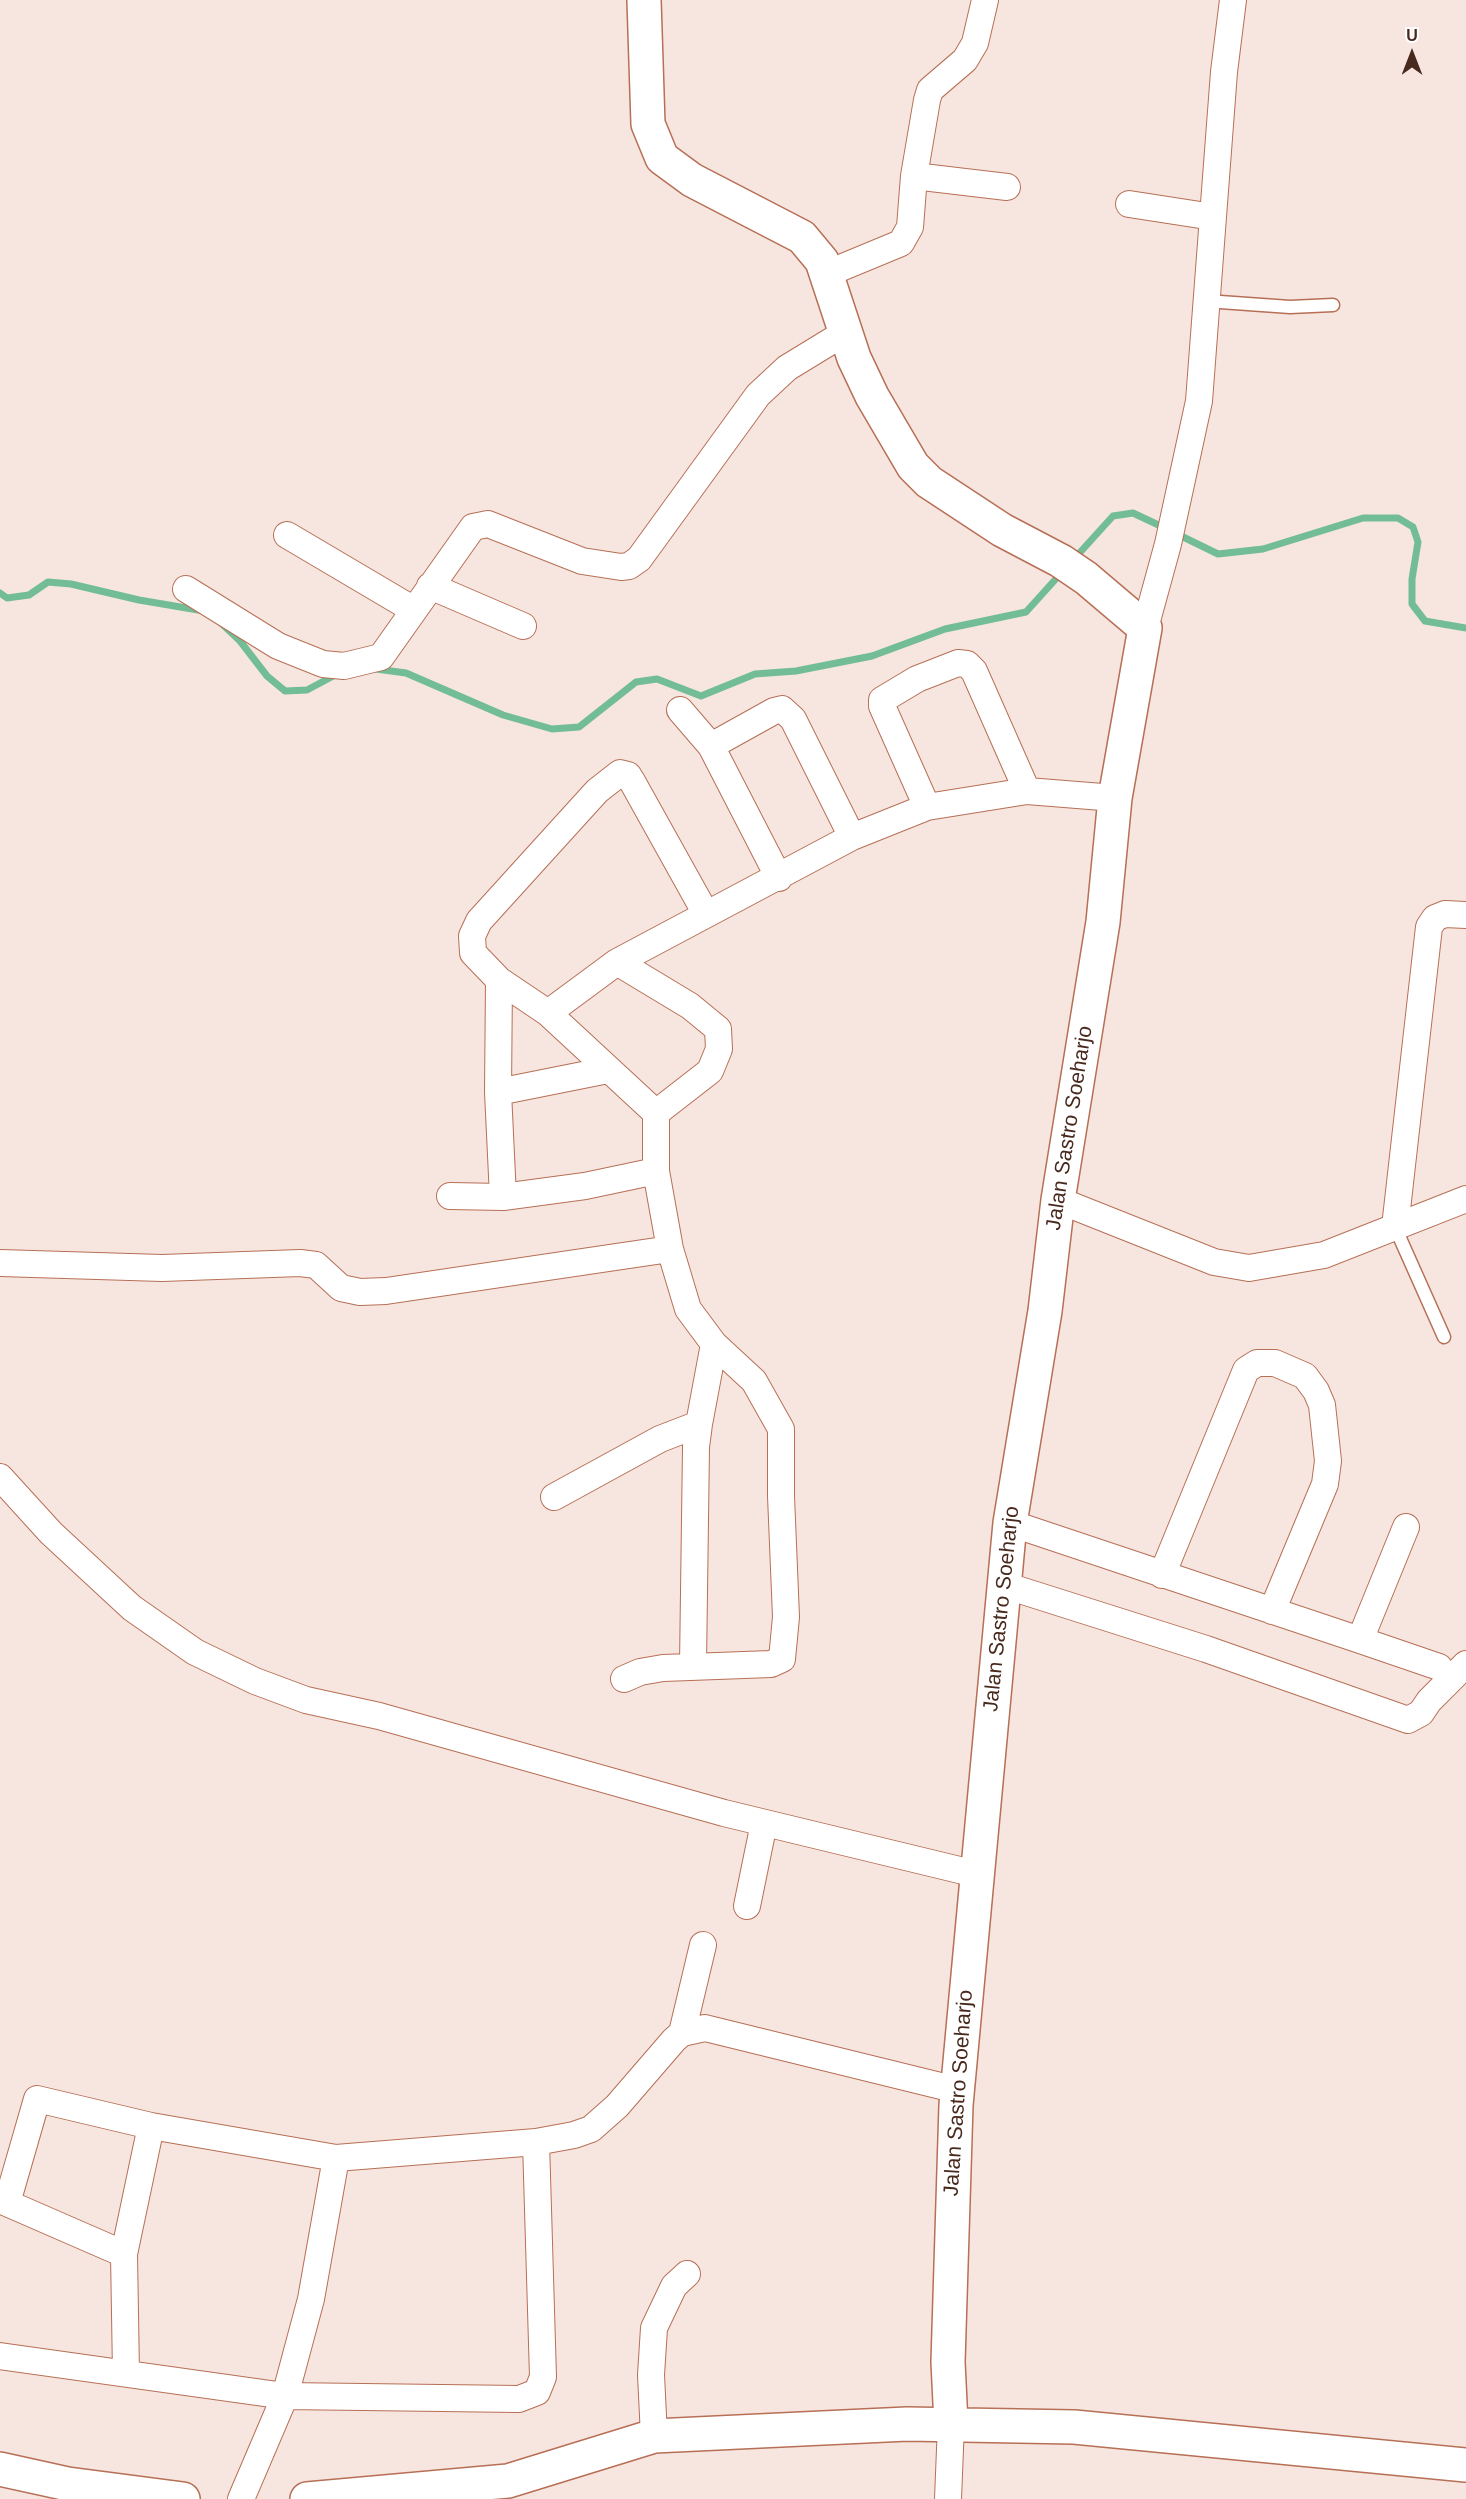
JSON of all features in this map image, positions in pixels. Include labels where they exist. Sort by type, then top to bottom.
[{"type":"street","points":[[644,0],[648,124],[662,158],[692,180],[802,237],[822,261],[846,332],[872,396],[913,465],[929,483],[1011,536],[1073,569],[1145,628],[1168,544],[1199,401],[1233,0]]},
{"type":"street","points":[[826,274],[901,243],[910,227],[914,176],[930,90],[965,60],[975,43],[986,0]]},
{"type":"street","points":[[914,176],[1007,187]]},
{"type":"street","points":[[1129,204],[1213,217]]},
{"type":"street","points":[[186,589],[278,646],[323,664],[344,666],[381,657],[464,535],[473,527],[488,524],[582,561],[621,567],[629,566],[639,559],[758,395],[788,368],[846,332]]},
{"type":"street","points":[[287,535],[414,610]]},
{"type":"street","points":[[429,586],[523,626]]},
{"type":"street","name":"Jalan Sastro Soeharjo","points":[[951,2424],[948,2309],[957,2090],[1010,1523],[1045,1311],[1058,1200],[1103,922],[1115,798],[1145,628]]},
{"type":"street","points":[[927,807],[882,706],[882,700],[916,679],[958,663],[967,664],[974,671],[1027,790]]},
{"type":"street","points":[[711,746],[774,711],[782,709],[793,719],[852,837]]},
{"type":"street","points":[[680,710],[711,746],[779,878]]},
{"type":"street","points":[[624,1679],[640,1672],[693,1665],[771,1664],[782,1659],[786,1617],[781,1429],[754,1380],[714,1344],[688,1309],[670,1249],[656,1171],[656,1113],[548,1013],[500,980],[473,953],[472,936],[479,921],[597,791],[620,773],[628,775],[633,783],[706,914]]},
{"type":"street","points":[[548,1013],[617,962],[779,878],[852,837],[927,807],[1027,790],[1115,798]]},
{"type":"street","points":[[1395,1227],[1429,927],[1435,918],[1445,914],[1466,915]]},
{"type":"street","points":[[617,962],[690,1006],[718,1029],[719,1049],[710,1071],[656,1113]]},
{"type":"street","points":[[500,980],[498,1092],[503,1197]]},
{"type":"street","points":[[498,1092],[608,1070]]},
{"type":"street","points":[[450,1196],[503,1197],[585,1186],[656,1171]]},
{"type":"street","points":[[1058,1200],[1214,1262],[1249,1268],[1324,1255],[1466,1199]]},
{"type":"street","points":[[0,1263],[162,1268],[300,1263],[316,1265],[341,1288],[360,1292],[386,1291],[670,1249]]},
{"type":"street","points":[[693,1665],[696,1458],[699,1424],[714,1344]]},
{"type":"street","points":[[1162,1575],[1246,1370],[1257,1363],[1275,1363],[1305,1376],[1316,1391],[1322,1406],[1328,1461],[1325,1484],[1272,1611]]},
{"type":"street","points":[[554,1497],[660,1439],[699,1424]]},
{"type":"street","points":[[0,1477],[51,1533],[132,1608],[195,1652],[255,1681],[306,1700],[379,1716],[764,1823],[976,1875]]},
{"type":"street","points":[[1010,1523],[1439,1667]]},
{"type":"street","points":[[1360,1640],[1406,1527]]},
{"type":"street","points":[[1004,1585],[1206,1649],[1408,1720],[1421,1713],[1429,1701],[1466,1664]]},
{"type":"street","points":[[747,1906],[764,1823]]},
{"type":"street","points":[[682,2033],[704,1945]]},
{"type":"street","points":[[124,2254],[3,2201],[37,2099],[151,2126],[336,2158],[536,2142],[574,2135],[591,2129],[605,2118],[674,2040],[682,2033],[705,2028],[717,2029],[957,2090]]},
{"type":"street","points":[[126,2373],[124,2254],[151,2126]]},
{"type":"street","points":[[0,2356],[285,2396],[519,2399],[537,2392],[543,2377],[536,2142]]},
{"type":"street","points":[[241,2499],[285,2396],[311,2300],[336,2158]]},
{"type":"street","points":[[654,2436],[651,2375],[654,2328],[674,2286],[687,2274]]},
{"type":"street","points":[[948,2499],[951,2424]]},
{"type":"street","points":[[308,2499],[511,2490],[654,2436],[951,2424],[1074,2427],[1466,2465]]},
{"type":"street","points":[[0,2469],[68,2484],[183,2499]]},
{"type":"lane","points":[[1206,300],[1290,307],[1333,305]]},
{"type":"lane","points":[[1395,1227],[1444,1337]]},
{"type":"waterway","points":[[1074,559],[1113,516],[1133,513],[1167,529]]},
{"type":"waterway","points":[[1177,534],[1218,554],[1263,549],[1363,518],[1398,518],[1413,527],[1418,542],[1412,579],[1412,604],[1425,621],[1466,628]]},
{"type":"waterway","points":[[376,669],[406,673],[503,715],[552,729],[579,727],[636,682],[657,679],[701,696],[755,674],[796,671],[872,656],[945,629],[1026,612],[1063,571]]},
{"type":"waterway","points":[[0,593],[7,598],[29,595],[48,582],[71,584],[139,600],[204,611]]},
{"type":"waterway","points":[[222,624],[240,641],[267,676],[285,691],[307,690],[337,674]]}]
